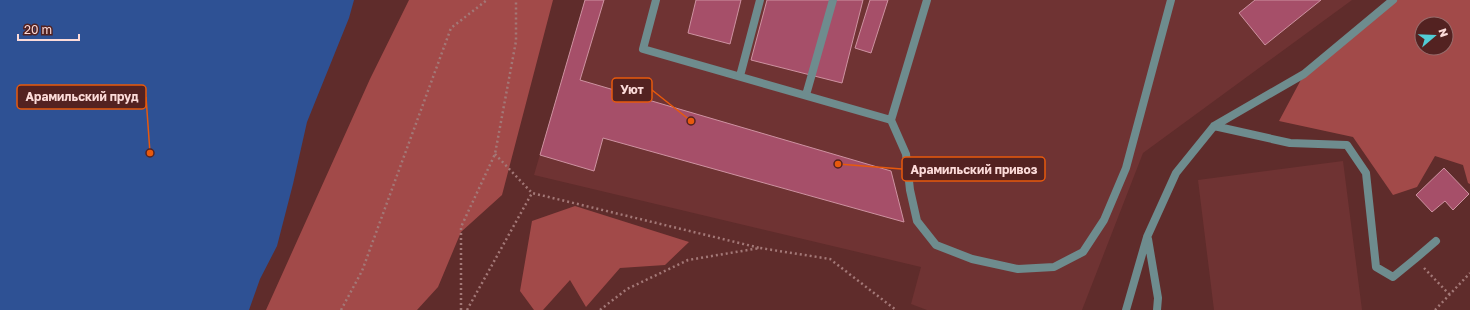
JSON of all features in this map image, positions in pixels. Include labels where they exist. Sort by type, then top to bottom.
[{"type":"lane","points":[[656,0],[643,49],[891,120]]},
{"type":"lane","points":[[740,76],[760,0]]},
{"type":"lane","points":[[806,96],[833,0]]},
{"type":"lane","points":[[927,0],[891,120],[906,154],[910,190],[917,221],[936,245],[972,259],[1018,269],[1054,267],[1083,252],[1104,220],[1126,168],[1171,0]]},
{"type":"lane","points":[[1126,310],[1147,237],[1176,173],[1214,126],[1304,74],[1393,0]]},
{"type":"lane","points":[[1214,126],[1290,143],[1347,145],[1366,173],[1376,267],[1393,277],[1436,241]]},
{"type":"lane","points":[[1147,237],[1158,298],[1157,310]]},
{"type":"path","points":[[341,310],[362,271],[451,28],[487,0]]},
{"type":"path","points":[[461,310],[461,227],[495,154],[516,41],[516,0]]},
{"type":"path","points":[[495,154],[532,193],[760,248],[830,258],[896,310]]},
{"type":"path","points":[[468,310],[532,193]]},
{"type":"path","points":[[600,310],[627,289],[688,260],[760,248]]},
{"type":"path","points":[[1415,260],[1450,295]]},
{"type":"path","points":[[1435,310],[1470,273]]},
{"type":"shaded area","points":[[409,0],[553,0],[502,195],[461,232],[438,287],[417,310],[266,310],[370,79]]},
{"type":"shaded area","points":[[585,0],[1352,0],[1143,153],[1082,310],[927,310],[911,304],[921,267],[534,175]]},
{"type":"shaded area","points":[[1393,0],[1470,0],[1470,184],[1468,183],[1463,165],[1435,156],[1417,187],[1393,195],[1353,137],[1279,121],[1304,74]]},
{"type":"shaded area","points":[[1343,161],[1362,310],[1214,310],[1198,180]]},
{"type":"shaded area","points":[[575,206],[689,242],[665,265],[620,268],[586,307],[570,280],[543,310],[534,310],[520,291],[532,221]]},
{"type":"water","points":[[0,0],[354,0],[349,18],[307,122],[277,246],[260,279],[249,310],[0,310]]},
{"type":"building","points":[[585,0],[604,0],[580,80],[891,171],[904,222],[603,138],[594,171],[540,155]]},
{"type":"building","points":[[696,0],[741,0],[730,44],[688,33]]},
{"type":"building","points":[[767,0],[863,0],[842,83],[751,60]]},
{"type":"building","points":[[870,0],[888,0],[871,53],[855,48]]},
{"type":"building","points":[[1255,0],[1321,0],[1265,45],[1239,13]]},
{"type":"building","points":[[1444,168],[1469,194],[1453,210],[1445,201],[1432,212],[1416,195]]},
{"type":"place","name":"Уют","points":[[691,121]]},
{"type":"place","name":"Арамильский пруд","points":[[150,153]]},
{"type":"place","name":"Арамильский привоз","points":[[838,164]]}]
